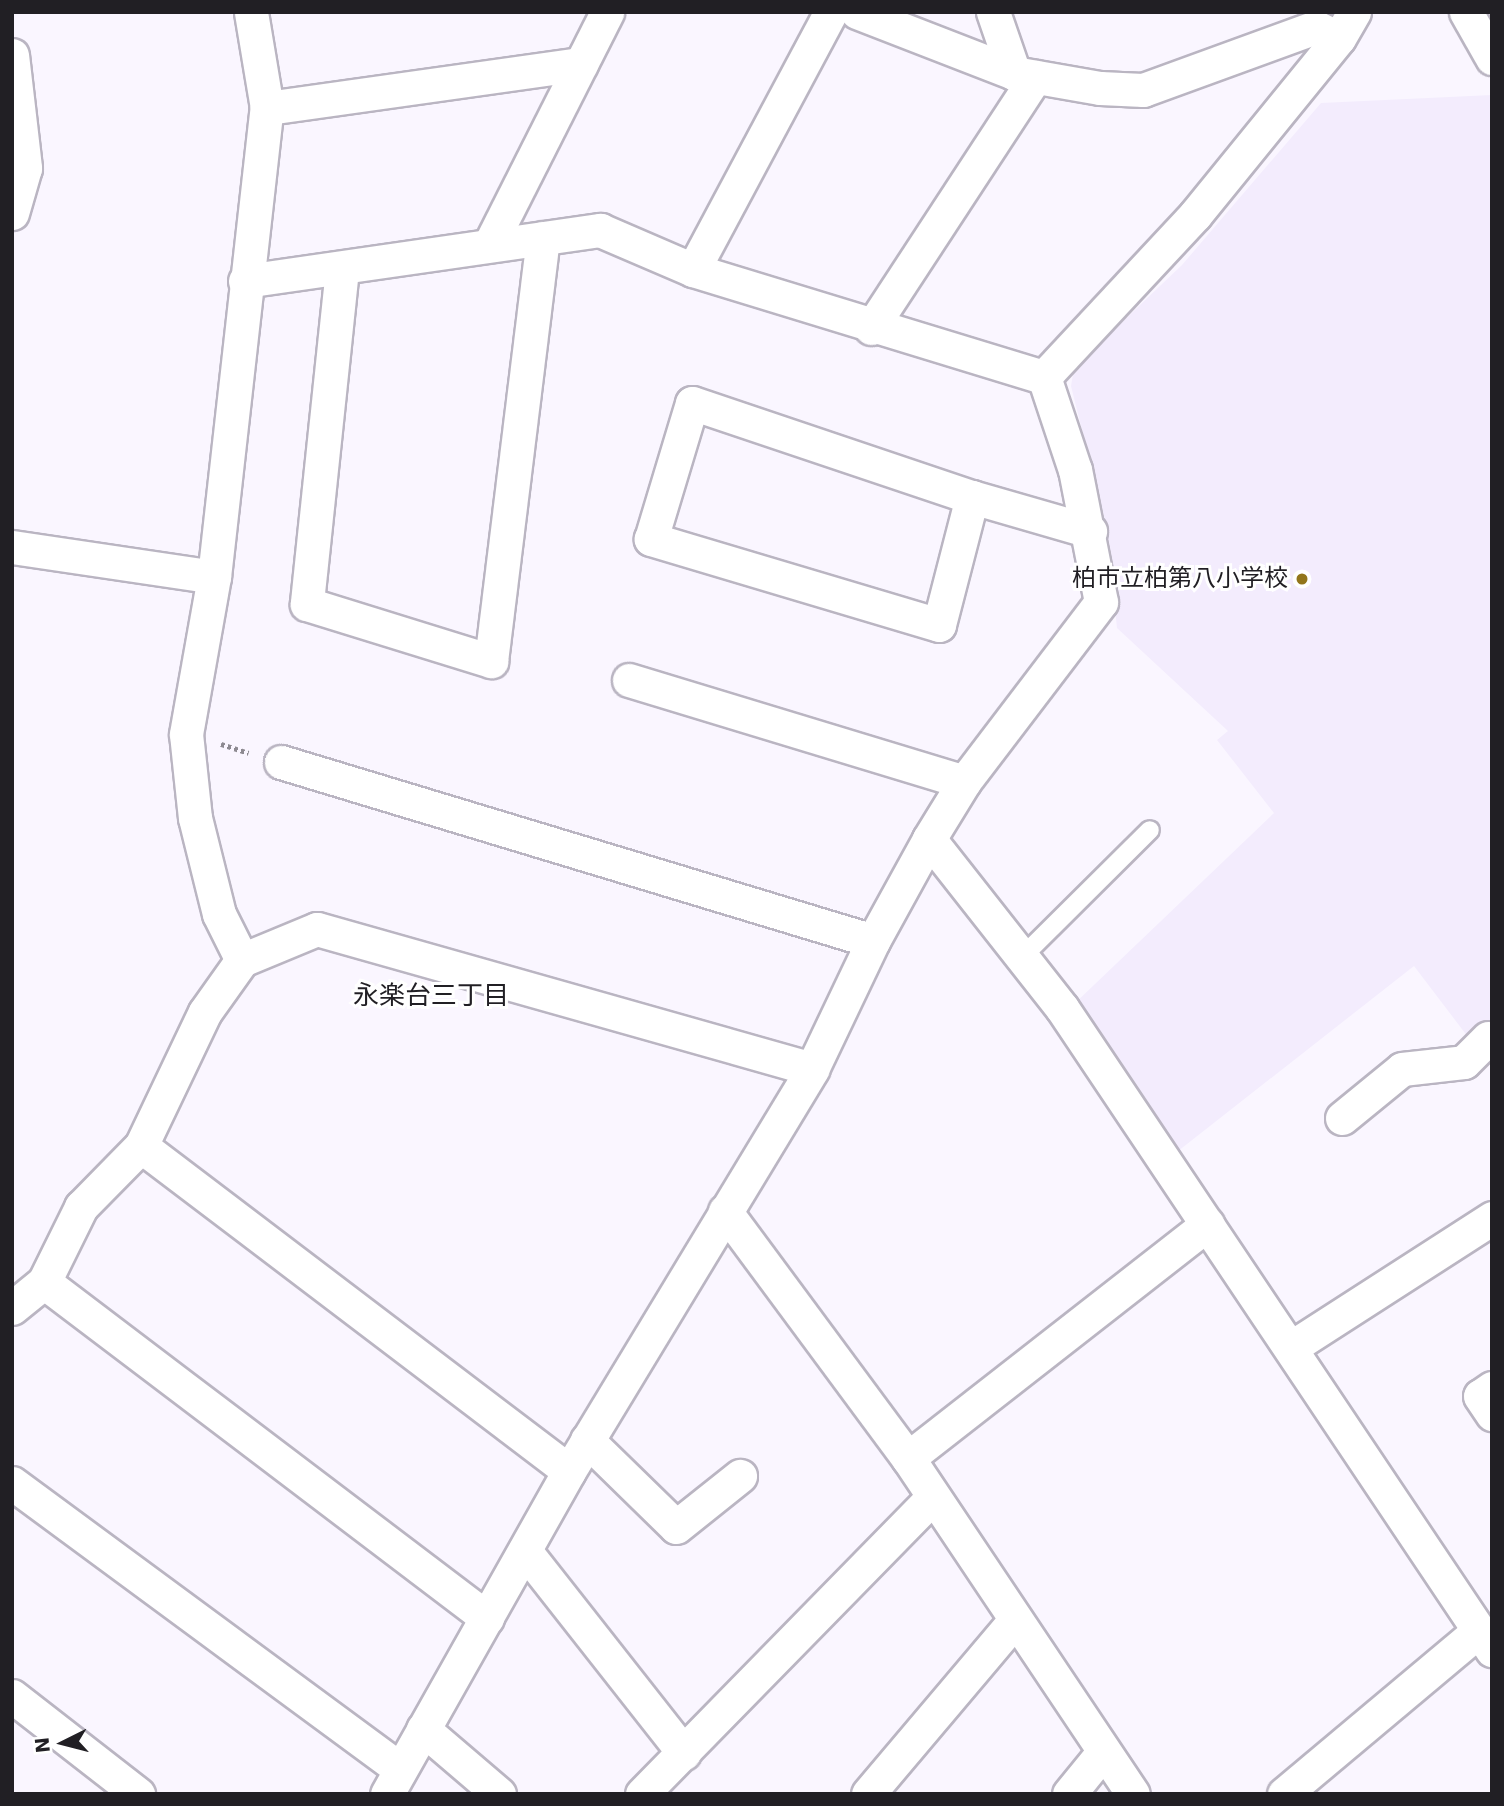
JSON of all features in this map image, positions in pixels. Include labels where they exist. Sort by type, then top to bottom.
[{"type":"street","points":[[242,960],[219,914],[195,818],[186,734],[215,577],[245,281],[267,108],[251,12]]},
{"type":"street","points":[[490,244],[607,12]]},
{"type":"street","points":[[693,270],[831,12]]},
{"type":"street","points":[[857,12],[1025,75],[1100,88],[1143,90],[1328,22]]},
{"type":"street","points":[[993,12],[1025,75]]},
{"type":"street","points":[[1466,12],[1492,58]]},
{"type":"street","points":[[1044,377],[1195,215],[1328,22]]},
{"type":"street","points":[[12,55],[25,167],[12,214]]},
{"type":"street","points":[[267,108],[581,64]]},
{"type":"street","points":[[871,328],[1025,75]]},
{"type":"street","points":[[245,281],[600,230],[693,270],[871,328],[1044,377]]},
{"type":"street","points":[[342,269],[307,604],[491,661],[542,238]]},
{"type":"street","points":[[12,1483],[394,1782],[587,1440],[812,1069],[873,941],[929,839],[964,782],[1101,602],[1090,531],[1044,377]]},
{"type":"street","points":[[972,497],[939,625],[651,539],[692,403],[972,497],[1090,531]]},
{"type":"street","points":[[12,547],[215,577]]},
{"type":"street","points":[[629,680],[964,782]]},
{"type":"street","points":[[281,762],[873,941]]},
{"type":"street","points":[[929,839],[1062,1008],[1292,1347],[1485,1640],[1284,1794]]},
{"type":"street","points":[[12,1308],[44,1282],[81,1207],[141,1146],[205,1012],[242,960],[317,929],[812,1069]]},
{"type":"street","points":[[1342,1118],[1402,1069],[1464,1062],[1491,1038]]},
{"type":"street","points":[[141,1146],[569,1471]]},
{"type":"street","points":[[725,1212],[908,1458],[932,1498],[1133,1794]]},
{"type":"street","points":[[1292,1347],[1492,1218]]},
{"type":"street","points":[[908,1458],[1207,1224]]},
{"type":"street","points":[[44,1282],[487,1618]]},
{"type":"street","points":[[1492,1388],[1480,1396],[1492,1414]]},
{"type":"street","points":[[587,1440],[676,1527],[740,1476]]},
{"type":"street","points":[[642,1794],[932,1498]]},
{"type":"street","points":[[525,1551],[684,1753]]},
{"type":"street","points":[[868,1794],[1016,1620]]},
{"type":"street","points":[[12,1696],[138,1794]]},
{"type":"street","points":[[423,1729],[499,1794]]},
{"type":"street","points":[[1069,1794],[1104,1751]]},
{"type":"lane","points":[[1022,957],[1150,830]]},
{"type":"path","points":[[186,734],[281,762]]},
{"type":"shaded area","name":"柏市立柏第八小学校","points":[[1492,95],[1492,1018],[1468,1037],[1414,966],[1173,1155],[1072,1006],[1274,813],[1217,740],[1228,731],[1117,628],[1107,530],[1071,386],[1074,368],[1182,265],[1321,103]]},
{"type":"place","name":"柏市立柏第八小学校","points":[[1302,579]]},
{"type":"district","name":"永楽台三丁目","points":[[431,996]]}]
